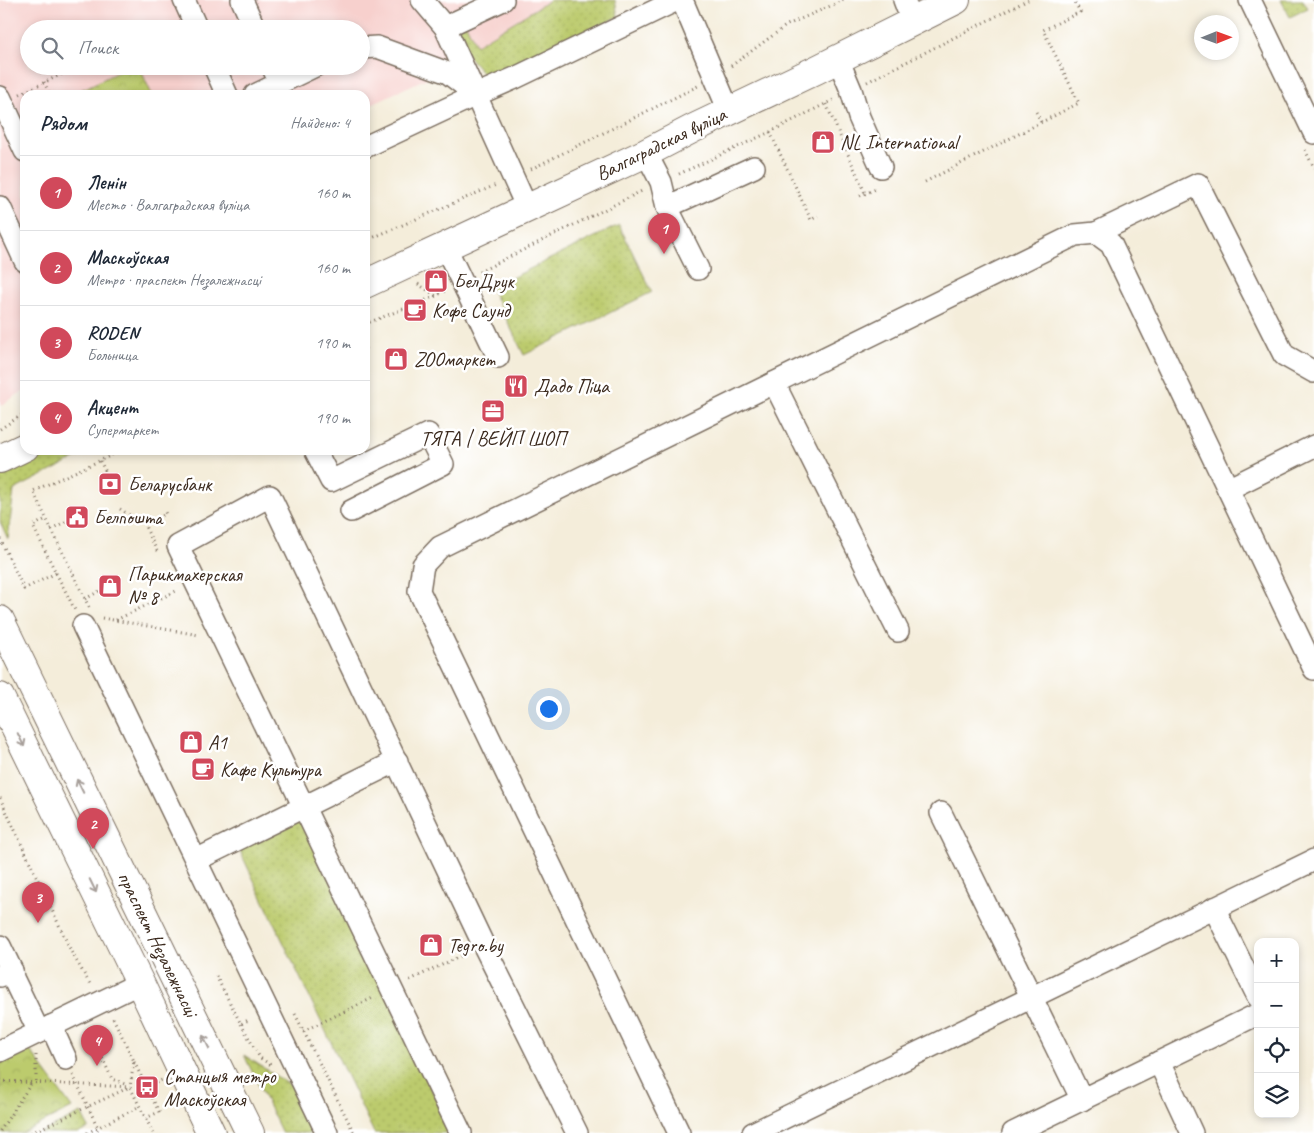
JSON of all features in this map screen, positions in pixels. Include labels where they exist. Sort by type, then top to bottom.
[{"type":"main road","name":"Валгаградская вуліца","points":[[370,282],[646,153],[838,59],[908,11],[956,0]]},
{"type":"main road","points":[[0,459],[20,449]]},
{"type":"main road","name":"праспект Незалежнасці","points":[[0,620],[250,1133]]},
{"type":"main road","name":"праспект Незалежнасці","points":[[0,697],[211,1133]]},
{"type":"street","points":[[184,0],[193,20]]},
{"type":"street","points":[[242,0],[251,20]]},
{"type":"street","points":[[422,0],[445,26],[527,208]]},
{"type":"street","points":[[445,26],[503,0]]},
{"type":"street","points":[[370,145],[677,0]]},
{"type":"street","points":[[682,0],[729,111]]},
{"type":"street","points":[[1250,0],[1314,133]]},
{"type":"street","points":[[370,47],[377,47],[448,73],[476,95]]},
{"type":"street","points":[[838,59],[851,90],[881,177]]},
{"type":"street","points":[[218,75],[225,90]]},
{"type":"street","points":[[260,90],[275,75]]},
{"type":"street","points":[[1,100],[20,140]]},
{"type":"street","points":[[646,153],[660,182],[667,208],[698,269]]},
{"type":"street","points":[[667,208],[754,167]]},
{"type":"street","points":[[679,1133],[418,591],[423,565],[440,547],[1075,235],[1096,233],[1198,184],[1284,355],[1314,372]]},
{"type":"street","points":[[0,207],[20,250]]},
{"type":"street","points":[[1096,233],[1111,244],[1314,669]]},
{"type":"street","points":[[446,246],[498,358]]},
{"type":"street","points":[[774,383],[898,630]]},
{"type":"street","points":[[318,455],[331,481],[428,434],[443,464],[351,511]]},
{"type":"street","points":[[1228,489],[1314,446]]},
{"type":"street","points":[[461,1133],[178,546],[270,496],[480,937],[577,1133]]},
{"type":"street","points":[[80,620],[327,1133]]},
{"type":"street","points":[[196,860],[397,761]]},
{"type":"street","points":[[941,813],[1082,1100]]},
{"type":"street","points":[[753,1133],[1314,860]]},
{"type":"street","points":[[1214,908],[1254,990]]},
{"type":"street","points":[[0,946],[6,973],[13,978],[66,1059]]},
{"type":"street","points":[[0,1051],[140,983]]},
{"type":"street","points":[[1013,1133],[1254,1016]]},
{"type":"street","points":[[1159,1062],[1192,1133]]},
{"type":"path","points":[[370,239],[513,178],[715,78],[786,25],[844,0]]},
{"type":"path","points":[[370,322],[436,296],[462,281],[660,182],[770,132],[826,104],[1028,0]]},
{"type":"path","points":[[925,182],[1079,102],[1043,30],[1080,12],[1074,0]]},
{"type":"path","points":[[25,90],[59,75]]},
{"type":"path","points":[[44,82],[48,90]]},
{"type":"path","points":[[1,100],[20,92]]},
{"type":"path","points":[[826,104],[865,193]]},
{"type":"path","points":[[1036,112],[1041,122]]},
{"type":"path","points":[[770,132],[811,220],[818,216]]},
{"type":"path","points":[[860,196],[881,177]]},
{"type":"path","points":[[0,429],[20,416]]},
{"type":"path","points":[[33,491],[113,455]]},
{"type":"path","points":[[100,461],[108,476]]},
{"type":"path","points":[[120,509],[144,524],[160,556]]},
{"type":"path","points":[[144,524],[166,514],[164,510]]},
{"type":"path","points":[[46,519],[33,526],[80,620],[116,620],[223,639]]},
{"type":"path","points":[[51,529],[71,519]]},
{"type":"path","points":[[0,539],[24,588],[56,573]]},
{"type":"path","points":[[150,550],[155,548]]},
{"type":"path","points":[[116,620],[176,591],[172,582]]},
{"type":"path","points":[[85,599],[105,588]]},
{"type":"path","points":[[0,798],[72,953],[100,1002],[112,1015],[159,1112],[146,1118]]},
{"type":"path","points":[[216,976],[241,1024],[255,1017]]},
{"type":"path","points":[[94,1040],[112,1079],[130,1087]]},
{"type":"path","points":[[66,1059],[98,1128],[96,1133]]},
{"type":"path","points":[[134,1061],[130,1087],[153,1133]]},
{"type":"path","points":[[0,1081],[130,1087]]},
{"type":"path","points":[[0,1131],[32,1082]]},
{"type":"path","points":[[31,1133],[130,1087]]},
{"type":"path","points":[[87,1133],[140,1106]]},
{"type":"shaded area","points":[[0,0],[593,0],[370,105],[370,90],[20,90],[20,393],[0,406]]},
{"type":"green space","points":[[550,0],[615,0],[618,17],[487,78],[464,51],[454,29],[465,22],[476,45]]},
{"type":"green space","points":[[1281,0],[1303,0],[1308,8],[1290,17]]},
{"type":"green space","points":[[112,75],[143,75],[150,90],[81,90]]},
{"type":"green space","points":[[619,225],[652,292],[524,355],[491,288]]},
{"type":"green space","points":[[46,455],[82,455],[14,490],[8,539],[0,522],[0,477]]},
{"type":"green space","points":[[302,815],[452,1133],[374,1133],[238,847]]},
{"type":"green space","points":[[29,1049],[72,1108],[22,1133],[0,1133],[0,1062]]},
{"type":"green space","points":[[244,1055],[293,1087],[316,1133],[282,1133]]},
{"type":"green space","points":[[81,1113],[89,1128],[79,1133],[40,1133]]},
{"type":"place","name":"NL International","points":[[823,142]]},
{"type":"place","name":"Ленін","points":[[664,254]]},
{"type":"place","name":"БелДрук","points":[[436,281]]},
{"type":"place","name":"Кофе Саунд","points":[[415,310]]},
{"type":"place","name":"ZOOмаркет","points":[[396,359]]},
{"type":"place","name":"Дадо Піца","points":[[516,386]]},
{"type":"place","name":"ТЯГА | ВЕЙП ШОП","points":[[493,411]]},
{"type":"place","name":"Беларусбанк","points":[[110,484]]},
{"type":"place","name":"Белпошта","points":[[77,517]]},
{"type":"place","name":"Парикмахерская № 8","points":[[110,586]]},
{"type":"place","name":"A1","points":[[191,742]]},
{"type":"place","name":"Кафе Культура","points":[[203,769]]},
{"type":"place","name":"Маскоўская","points":[[93,849]]},
{"type":"place","name":"RODEN","points":[[38,923]]},
{"type":"place","name":"Tegro.by","points":[[431,945]]},
{"type":"place","name":"Акцент","points":[[97,1066]]},
{"type":"place","name":"Станцыя метро Маскоўская","points":[[147,1087]]}]
